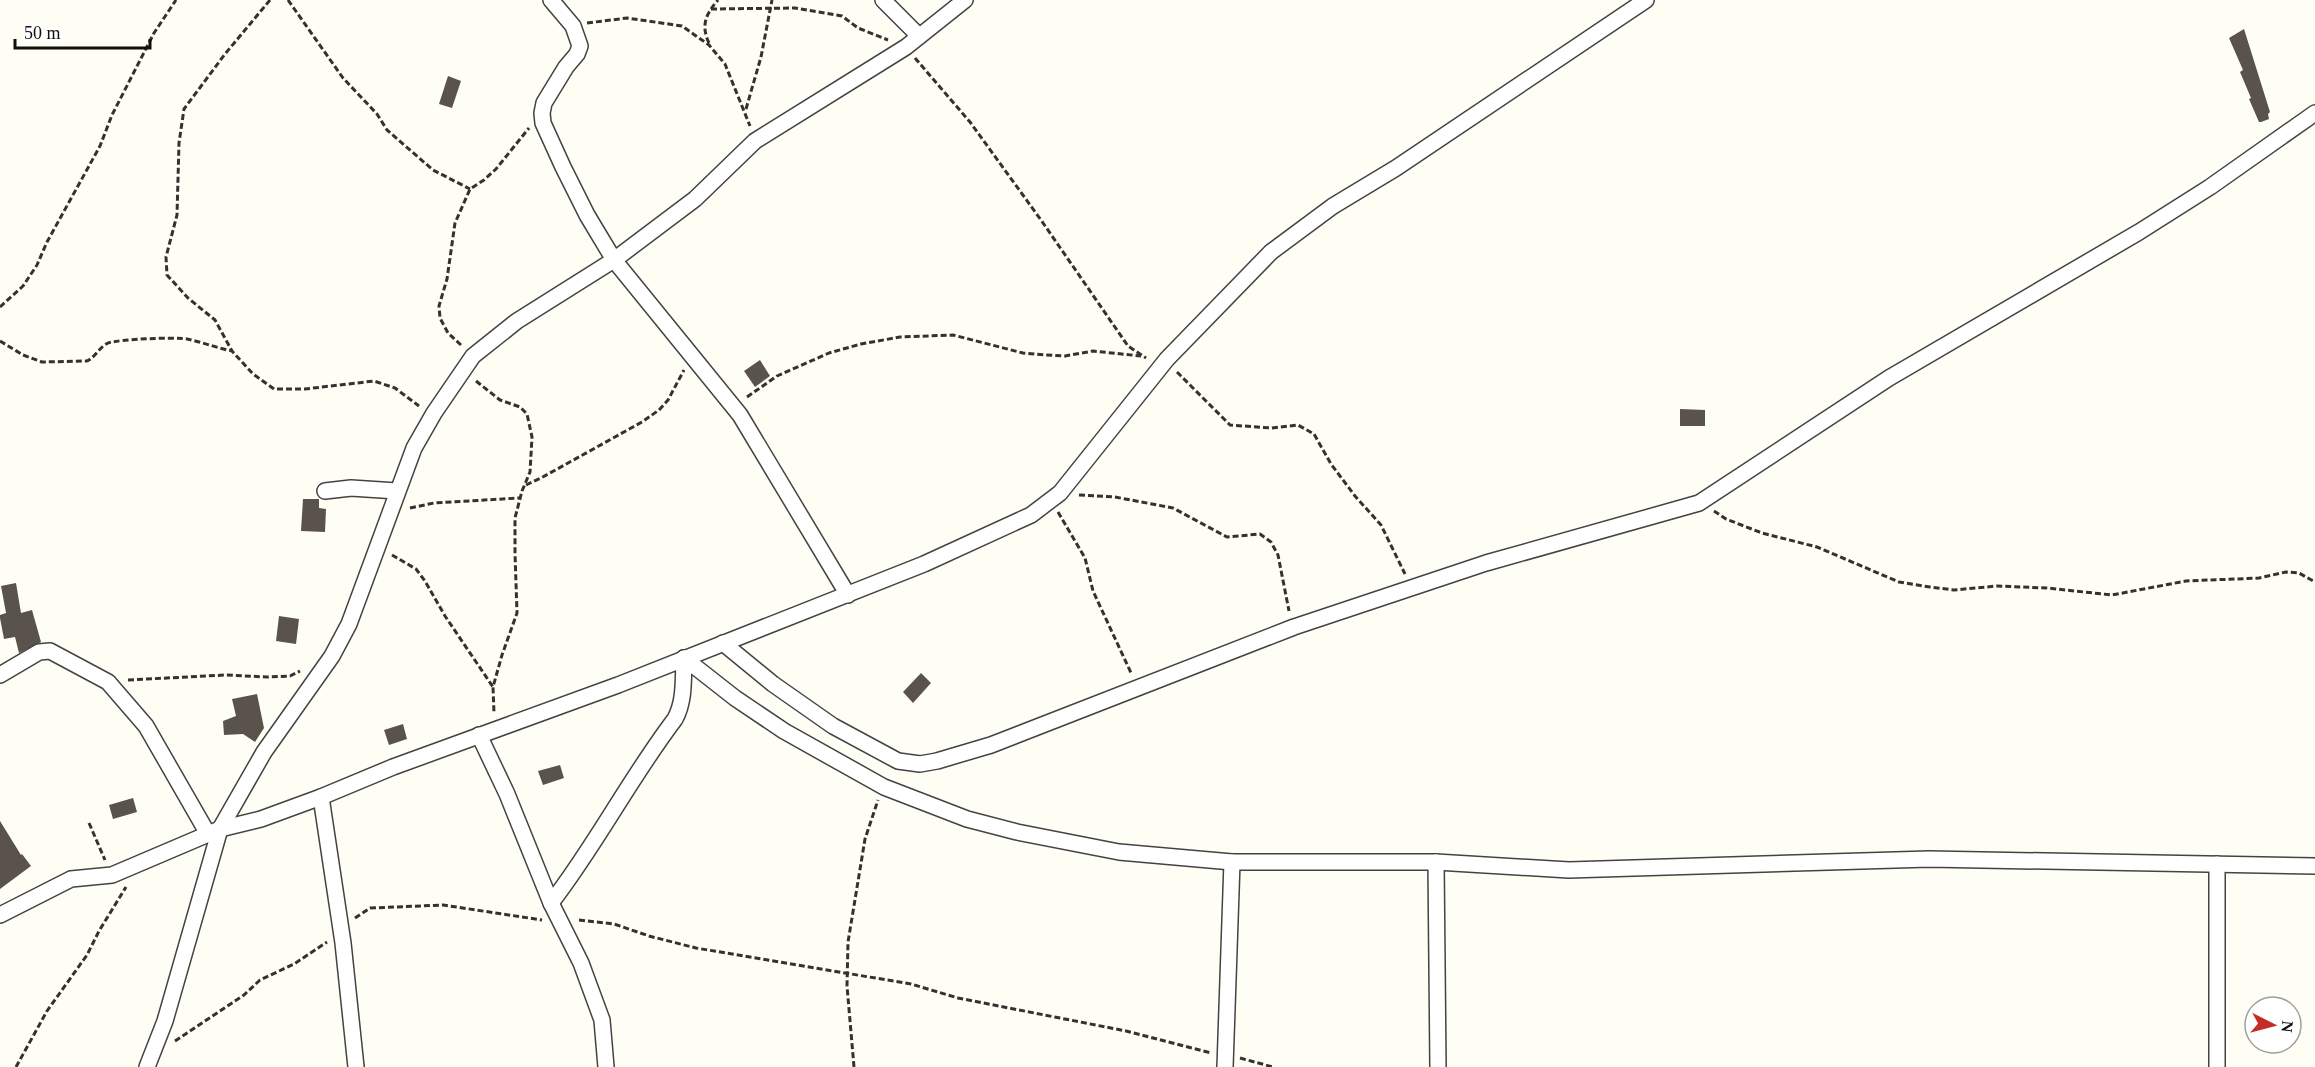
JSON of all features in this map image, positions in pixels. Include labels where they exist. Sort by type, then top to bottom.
[{"type":"street","points":[[551,0],[573,26],[580,46],[578,54],[566,67],[544,103],[543,123],[587,215],[614,260],[740,415],[849,595]]},
{"type":"street","points":[[883,0],[919,36]]},
{"type":"street","points":[[149,1063],[184,959],[214,832],[264,752],[332,656],[350,624],[414,448],[473,356],[517,321],[614,260],[696,199],[755,141],[906,47],[965,0]]},
{"type":"street","points":[[0,915],[71,879],[112,875],[214,832],[261,819],[393,767],[556,709],[849,595],[924,564],[1031,515],[1055,496],[1163,363],[1271,252],[1334,206],[1396,168],[1646,0]]},
{"type":"street","points":[[723,643],[773,684],[833,726],[898,761],[920,764],[991,745],[1294,627],[1507,557],[1699,503],[1889,378],[2139,232],[2210,187],[2315,113]]},
{"type":"street","points":[[325,491],[351,488],[397,491]]},
{"type":"street","points":[[0,675],[39,652],[50,651],[108,682],[147,726],[214,832]]},
{"type":"street","points":[[684,658],[735,698],[784,731],[884,787],[967,819],[1017,832],[1119,852],[1232,862],[1436,862],[1569,870],[1929,859],[2315,866]]},
{"type":"street","points":[[551,903],[575,872],[638,771],[680,710],[684,658]]},
{"type":"street","points":[[479,735],[507,794],[551,903],[581,963],[602,1020],[606,1067]]},
{"type":"street","points":[[321,797],[342,932],[356,1067]]},
{"type":"street","points":[[1225,1063],[1232,862]]},
{"type":"street","points":[[1436,862],[1438,1067]]},
{"type":"street","points":[[2217,864],[2217,1067]]},
{"type":"path","points":[[0,307],[23,286],[37,265],[47,242],[100,146],[112,114],[124,96],[149,41],[176,0]]},
{"type":"path","points":[[270,0],[225,54],[184,109],[179,143],[177,214],[166,257],[167,275],[188,298],[216,320],[232,351],[254,374],[274,390],[374,381],[395,388],[425,411],[434,414]]},
{"type":"path","points":[[288,0],[343,78],[377,114],[387,130],[433,170],[470,189]]},
{"type":"path","points":[[709,45],[703,30],[711,9],[718,0]]},
{"type":"path","points":[[746,110],[761,57],[772,0]]},
{"type":"path","points":[[711,9],[795,8],[842,16],[858,28],[906,47],[970,122],[1128,346],[1143,356]]},
{"type":"path","points":[[573,26],[597,20],[627,18],[682,26],[709,45],[725,64],[746,110],[755,141]]},
{"type":"path","points":[[473,356],[448,333],[440,318],[439,306],[447,279],[455,223],[470,189],[496,169],[542,113]]},
{"type":"path","points":[[733,406],[777,376],[829,353],[900,337],[953,335],[1023,353],[1046,355],[1065,356],[1093,351],[1143,356],[1163,363],[1230,425],[1272,428],[1298,425],[1314,434],[1331,464],[1382,525],[1398,555],[1411,588]]},
{"type":"path","points":[[0,341],[23,355],[42,362],[87,361],[94,358],[98,350],[108,344],[136,340],[185,339],[232,351]]},
{"type":"path","points":[[524,485],[597,448],[659,410],[668,400],[691,355]]},
{"type":"path","points":[[463,370],[490,394],[520,407],[527,414],[532,437],[533,453],[530,472],[520,498],[516,518],[514,553],[518,613],[493,687],[495,730]]},
{"type":"path","points":[[1137,687],[1093,591],[1085,558],[1055,496],[1115,497],[1173,508],[1227,537],[1260,534],[1272,542],[1278,555],[1281,581],[1294,627]]},
{"type":"path","points":[[388,516],[415,506],[434,503],[520,498]]},
{"type":"path","points":[[1699,503],[1726,519],[1762,533],[1817,547],[1899,582],[1930,587],[1954,590],[1997,586],[2047,588],[2112,595],[2186,581],[2259,578],[2286,572],[2299,573],[2315,582]]},
{"type":"path","points":[[380,542],[394,557],[416,569],[426,581],[445,615],[493,687]]},
{"type":"path","points":[[108,682],[145,678],[226,675],[290,676],[332,656]]},
{"type":"path","points":[[854,1067],[848,942],[863,849],[875,805],[884,787]]},
{"type":"path","points":[[89,823],[112,875]]},
{"type":"path","points":[[16,1067],[47,1011],[87,955],[99,931],[140,865]]},
{"type":"path","points":[[149,1063],[244,995],[260,980],[294,964],[342,932],[369,908],[443,905],[527,918],[560,921],[589,920],[614,924],[696,948],[911,984],[958,998],[1126,1031],[1203,1050],[1225,1063],[1240,1058],[1274,1067]]},
{"type":"building","points":[[2244,29],[2270,112],[2269,119],[2261,122],[2249,99],[2251,98],[2240,72],[2243,70],[2229,38]]},
{"type":"building","points":[[448,76],[461,81],[452,108],[439,104]]},
{"type":"building","points":[[760,360],[770,376],[755,387],[744,371]]},
{"type":"building","points":[[1680,409],[1705,410],[1705,426],[1680,426]]},
{"type":"building","points":[[303,499],[319,499],[319,508],[326,509],[325,532],[301,531]]},
{"type":"building","points":[[16,583],[21,613],[32,610],[41,642],[19,653],[15,637],[4,639],[0,618],[0,615],[6,613],[1,586]]},
{"type":"building","points":[[279,616],[299,619],[296,644],[276,641]]},
{"type":"building","points":[[921,673],[931,683],[913,703],[903,692]]},
{"type":"building","points":[[257,694],[264,728],[255,742],[243,734],[224,735],[223,721],[236,716],[232,699]]},
{"type":"building","points":[[403,724],[407,739],[389,745],[384,730]]},
{"type":"building","points":[[560,765],[564,778],[543,785],[538,771]]},
{"type":"building","points":[[133,798],[137,812],[113,819],[109,805]]},
{"type":"building","points":[[0,821],[21,855],[31,866],[0,889]]}]
